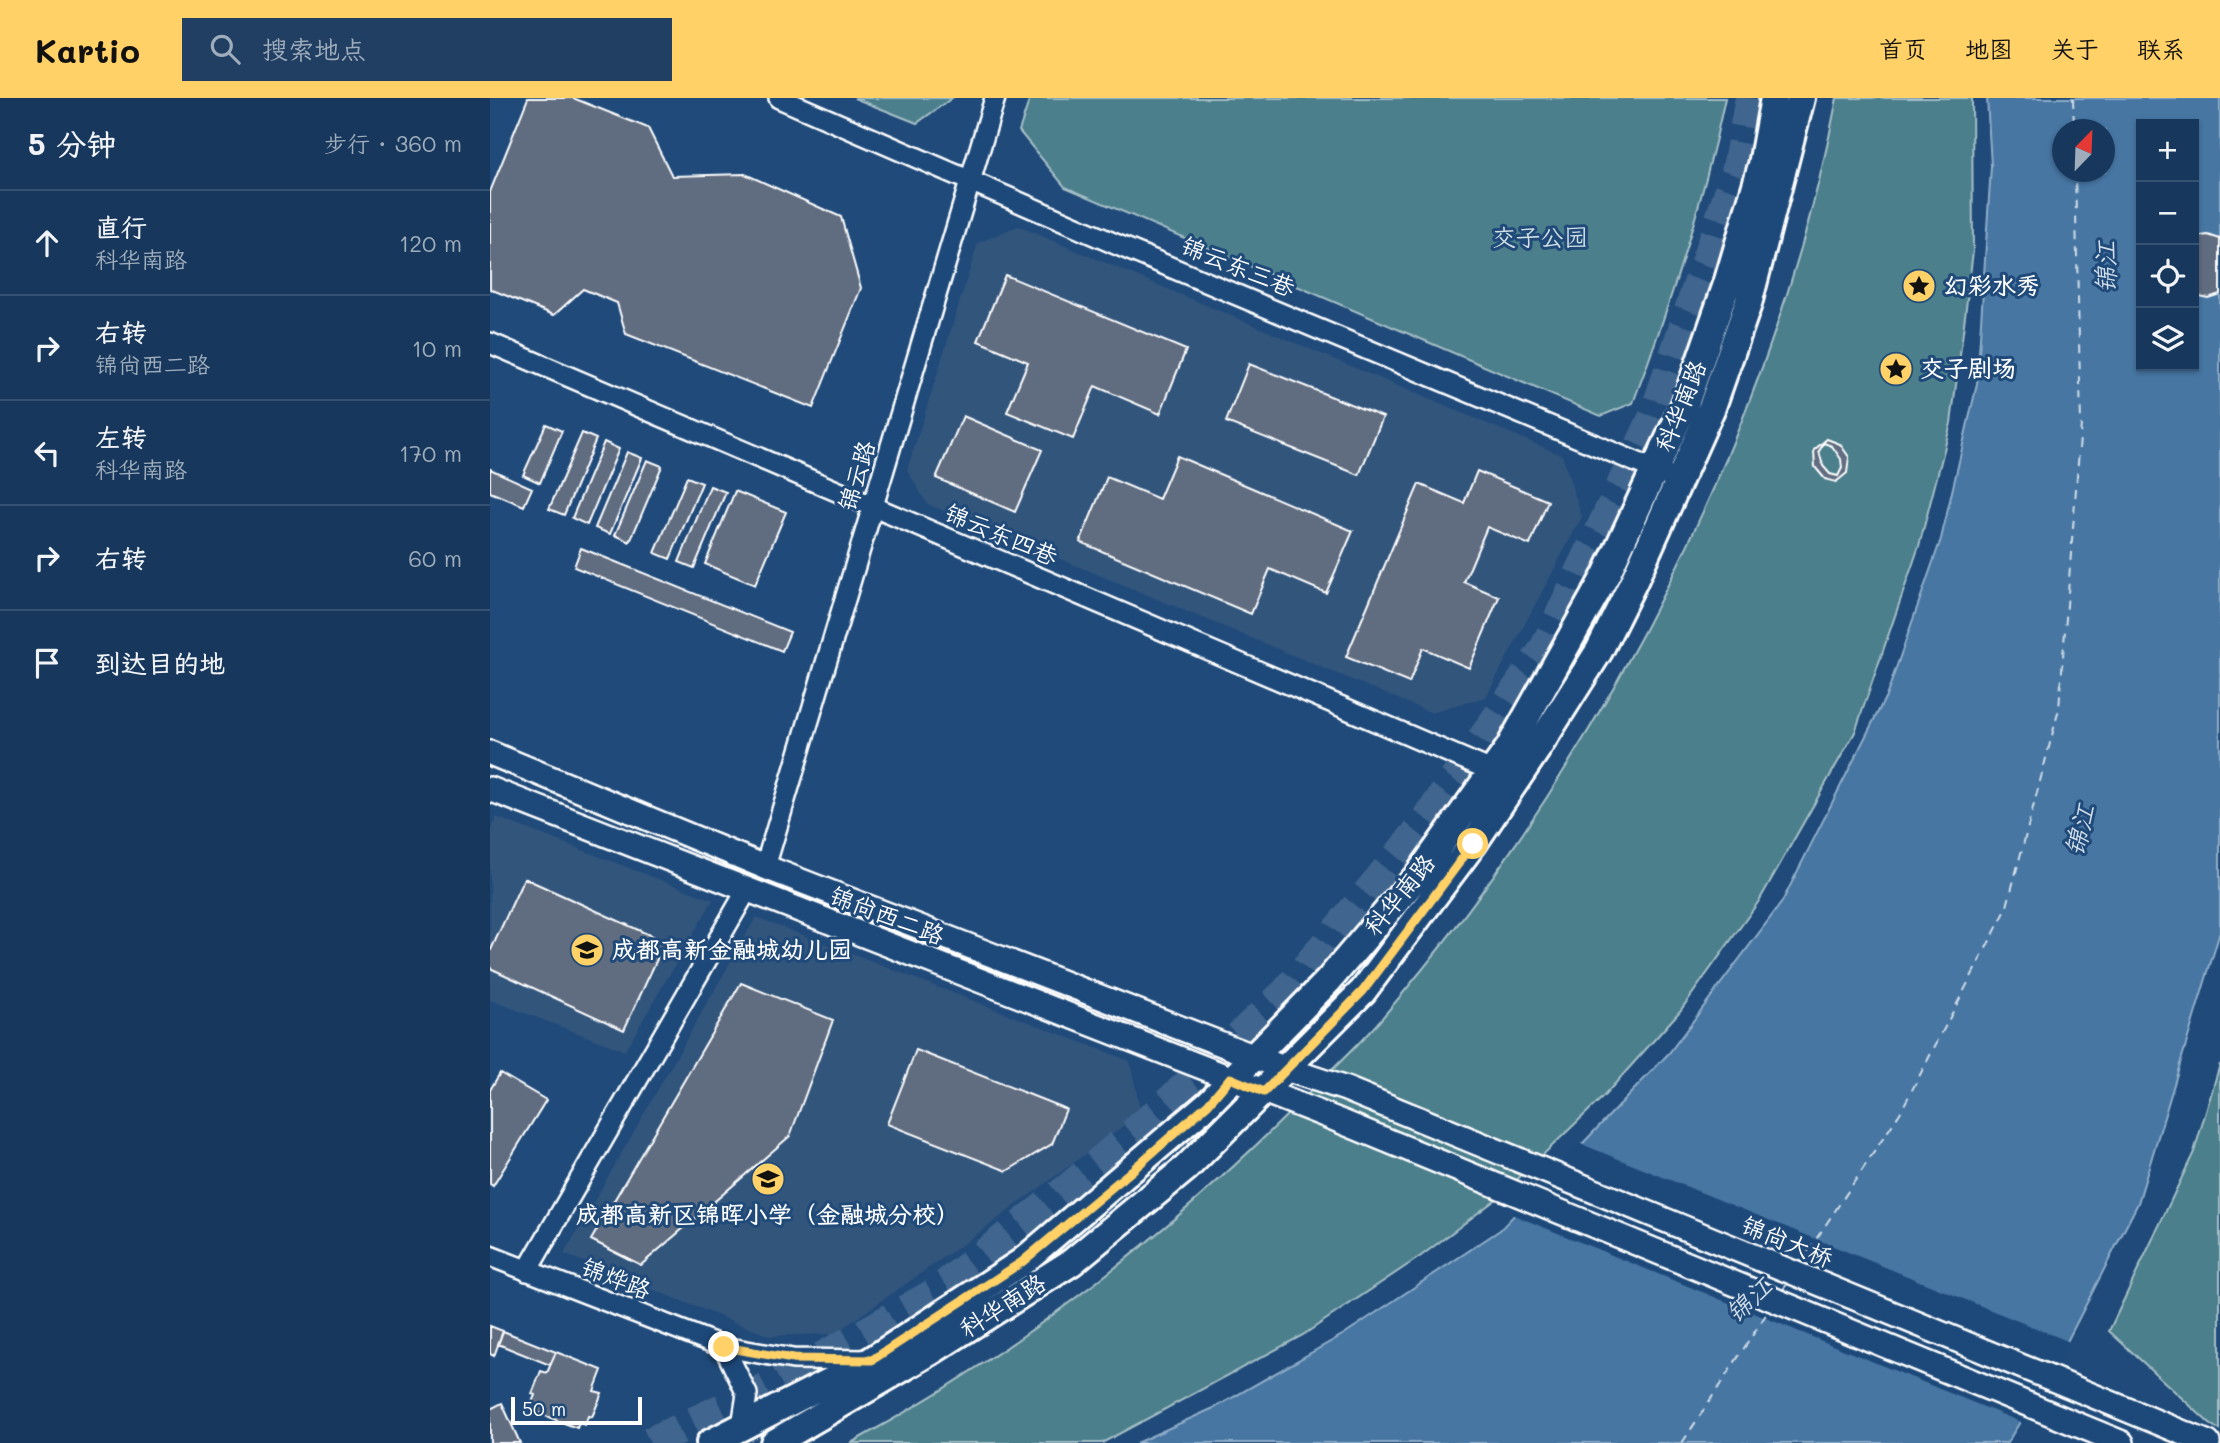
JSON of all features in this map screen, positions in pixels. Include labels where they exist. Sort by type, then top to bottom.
[{"type":"main road","name":"科华南路","points":[[710,1443],[872,1360],[1022,1262],[1198,1113],[1328,981],[1403,893],[1509,748],[1606,575],[1685,404],[1727,284],[1762,165],[1774,98]]},
{"type":"main road","name":"科华南路","points":[[774,1443],[930,1352],[1072,1262],[1186,1168],[1363,991],[1473,844],[1599,651],[1712,407],[1748,304],[1801,98]]},
{"type":"street","name":"锦云东三巷","points":[[779,98],[1120,246],[1679,480]]},
{"type":"street","name":"锦云路","points":[[765,867],[995,98]]},
{"type":"street","name":"锦云东四巷","points":[[490,343],[1492,771]]},
{"type":"street","name":"锦尚大桥","points":[[490,753],[765,867],[1286,1069],[1346,1089],[2208,1443]]},
{"type":"street","name":"锦尚西二路","points":[[490,789],[1335,1119],[2122,1443]]},
{"type":"street","points":[[527,1270],[747,890]]},
{"type":"street","name":"锦烨路","points":[[490,1256],[724,1347],[793,1359],[872,1360]]},
{"type":"street","points":[[724,1347],[747,1394],[742,1426]]},
{"type":"shaded area","points":[[1018,226],[1562,455],[1582,517],[1486,697],[1432,713],[927,504],[907,470],[978,243]]},
{"type":"shaded area","name":"成都高新金融城幼儿园","points":[[496,817],[713,900],[625,1051],[490,1000],[490,833]]},
{"type":"shaded area","name":"成都高新区锦晖小学（金融城分校）","points":[[756,917],[1130,1061],[1141,1113],[976,1235],[834,1334],[769,1336],[564,1254]]},
{"type":"green space","points":[[854,98],[952,98],[917,123]]},
{"type":"green space","name":"交子公园","points":[[1030,98],[1725,98],[1707,176],[1685,252],[1633,403],[1601,416],[1065,187],[1019,131]]},
{"type":"green space","points":[[1837,98],[1972,98],[1973,251],[1951,423],[1919,546],[1855,732],[1759,901],[1680,1011],[1604,1096],[1499,1197],[1421,1256],[1303,1335],[1102,1443],[851,1443],[973,1370],[1032,1330],[1089,1288],[1199,1197],[1252,1149],[1363,1039],[1461,919],[1536,814],[1605,702],[1667,587],[1723,467],[1770,345],[1808,222]]},
{"type":"green space","points":[[2220,1064],[2220,1430],[2210,1424],[2109,1331],[2194,1152]]},
{"type":"water","name":"锦江","points":[[1987,98],[2220,98],[2220,932],[2138,1203],[2053,1369],[2007,1443],[1136,1443],[1216,1407],[1344,1334],[1500,1230],[1669,1053],[1782,902],[1887,694],[1941,539],[1977,384],[1991,166]]},
{"type":"pier","points":[[1579,1143],[2070,1342],[2023,1423],[1511,1214]]},
{"type":"building","points":[[528,98],[573,98],[648,128],[672,176],[745,174],[841,217],[861,288],[813,408],[626,334],[617,303],[583,289],[554,315],[490,289],[490,192]]},
{"type":"building","points":[[2208,235],[2220,239],[2220,294],[2208,298],[2199,296],[2199,236]]},
{"type":"building","points":[[1005,275],[1186,350],[1160,414],[1095,386],[1073,439],[1007,412],[1028,362],[978,341]]},
{"type":"building","points":[[1249,364],[1383,417],[1359,475],[1226,422]]},
{"type":"building","points":[[963,416],[1042,450],[1015,512],[936,478]]},
{"type":"building","points":[[546,424],[562,431],[540,483],[523,475]]},
{"type":"building","points":[[582,433],[596,439],[564,515],[549,509]]},
{"type":"building","points":[[1827,439],[1840,444],[1849,457],[1847,473],[1836,482],[1825,479],[1815,467],[1814,450]],"holes":[[[1824,443],[1832,446],[1841,459],[1842,468],[1838,476],[1830,474],[1823,466],[1819,451]]]},
{"type":"building","points":[[604,442],[619,449],[587,525],[572,518]]},
{"type":"building","points":[[627,452],[642,458],[610,534],[595,528]]},
{"type":"building","points":[[1177,456],[1353,531],[1326,593],[1270,569],[1251,614],[1080,542],[1107,477],[1159,499]]},
{"type":"building","points":[[647,460],[662,466],[630,542],[615,535]]},
{"type":"building","points":[[490,469],[532,488],[524,506],[490,492]]},
{"type":"building","points":[[1477,471],[1548,501],[1530,545],[1487,527],[1464,582],[1499,597],[1469,668],[1423,648],[1409,683],[1346,657],[1419,484],[1464,503]]},
{"type":"building","points":[[687,477],[702,483],[670,559],[655,553]]},
{"type":"building","points":[[710,486],[726,492],[694,568],[679,562]]},
{"type":"building","points":[[735,491],[786,512],[755,585],[705,564]]},
{"type":"building","points":[[581,548],[790,632],[782,651],[574,567]]},
{"type":"building","points":[[524,878],[665,942],[624,1030],[490,968],[490,952]]},
{"type":"building","points":[[741,983],[833,1020],[790,1136],[641,1265],[591,1240]]},
{"type":"building","points":[[916,1050],[1066,1109],[1052,1144],[1007,1171],[887,1124]]},
{"type":"building","points":[[500,1073],[546,1100],[493,1186],[490,1184],[490,1090]]},
{"type":"building","points":[[490,1326],[503,1331],[494,1356],[490,1354]]},
{"type":"building","points":[[503,1331],[556,1352],[550,1365],[498,1344]]},
{"type":"building","points":[[556,1352],[602,1370],[594,1391],[602,1393],[592,1417],[588,1416],[585,1425],[579,1423],[577,1428],[535,1412],[537,1407],[531,1405],[535,1395],[532,1394],[541,1371],[547,1373]]},
{"type":"building","points":[[502,1403],[520,1443],[490,1443],[490,1409]]},
{"type":"ferry route","points":[[2073,98],[2074,119]]},
{"type":"ferry route","points":[[1799,1265],[1900,1113],[2006,910],[2059,709],[2081,424],[2075,182]]},
{"type":"ferry route","points":[[1782,1291],[1789,1281]]},
{"type":"ferry route","points":[[1682,1443],[1769,1310]]},
{"type":"tunnel","points":[[650,1443],[778,1383],[933,1295],[1072,1186],[1161,1110],[1286,993],[1421,829],[1545,649],[1654,418],[1738,168],[1751,98]]},
{"type":"tunnel","points":[[1565,687],[1616,590]]},
{"type":"place","name":"幻彩水秀","points":[[1919,286]]},
{"type":"place","name":"交子剧场","points":[[1896,369]]},
{"type":"place","name":"成都高新金融城幼儿园","points":[[587,950]]},
{"type":"place","name":"成都高新区锦晖小学（金融城分校）","points":[[768,1179]]},
{"type":"route","points":[[724,1347],[793,1359],[872,1360],[1022,1262],[1208,1104],[1230,1078],[1264,1092],[1363,991],[1473,844]]}]
